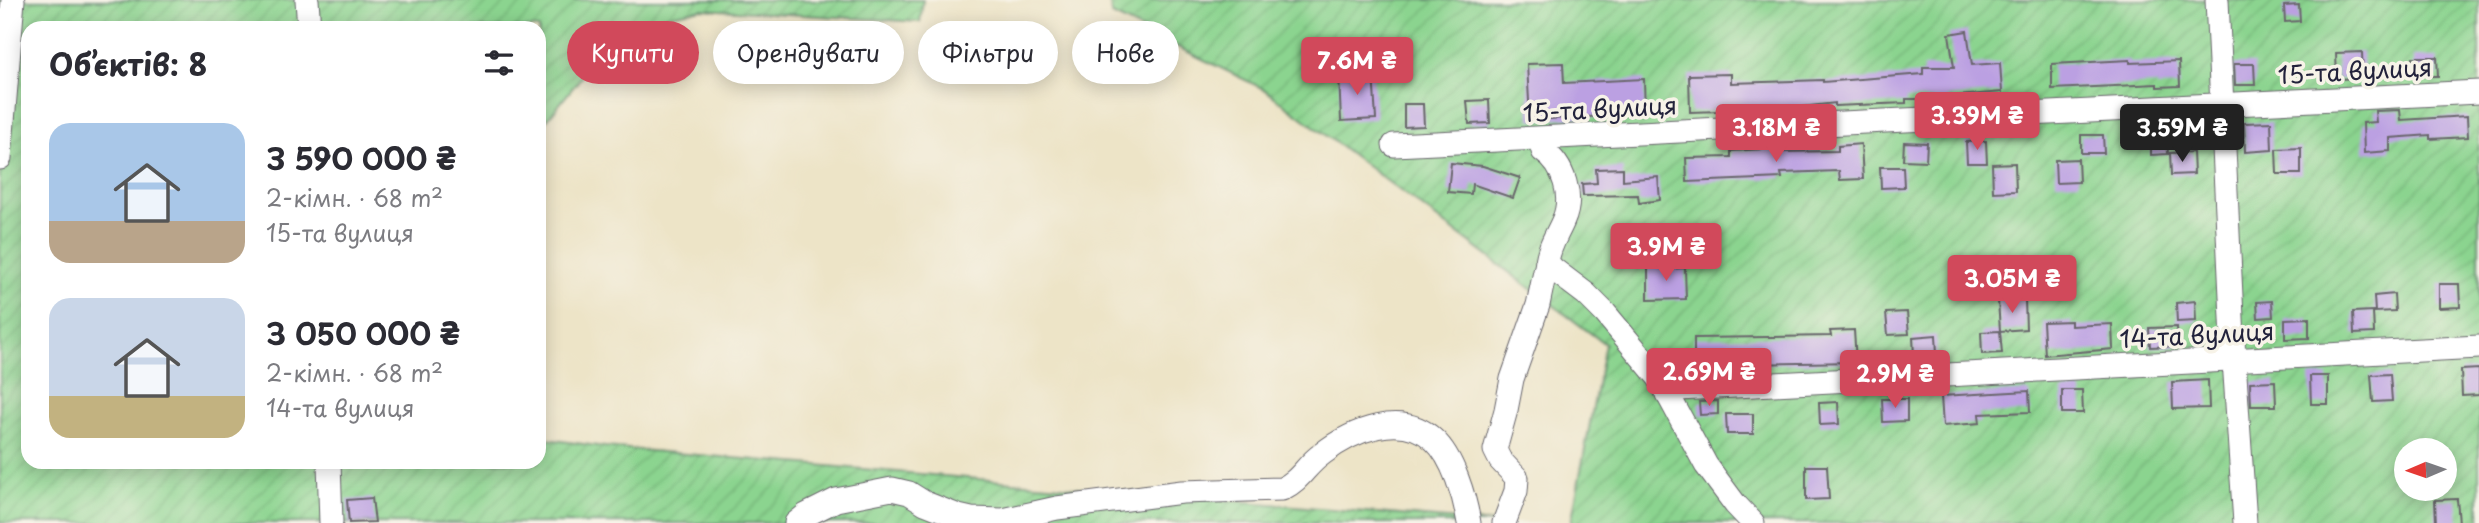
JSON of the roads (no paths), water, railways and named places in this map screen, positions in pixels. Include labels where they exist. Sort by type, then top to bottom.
[{"type":"street","points":[[0,159],[5,34],[13,0]]},
{"type":"street","points":[[307,0],[308,21]]},
{"type":"street","points":[[2217,0],[2234,360],[2245,523]]},
{"type":"street","name":"15-та вулиця","points":[[1394,145],[2479,92]]},
{"type":"street","points":[[1504,523],[1516,491],[1517,478],[1500,460],[1495,450],[1512,379],[1538,305],[1549,249],[1565,218],[1563,174],[1554,158],[1544,151],[1540,139]]},
{"type":"street","points":[[1547,262],[1605,313],[1659,378],[1706,465],[1735,505],[1754,523]]},
{"type":"street","name":"14-та вулиця","points":[[1667,394],[1678,389],[2479,347]]},
{"type":"street","points":[[796,523],[836,500],[892,489],[958,516],[1003,520],[1057,508],[1182,492],[1282,489],[1296,482],[1320,455],[1339,442],[1358,432],[1396,423],[1433,438],[1447,456],[1466,503],[1469,523]]},
{"type":"street","points":[[329,469],[331,523]]}]
